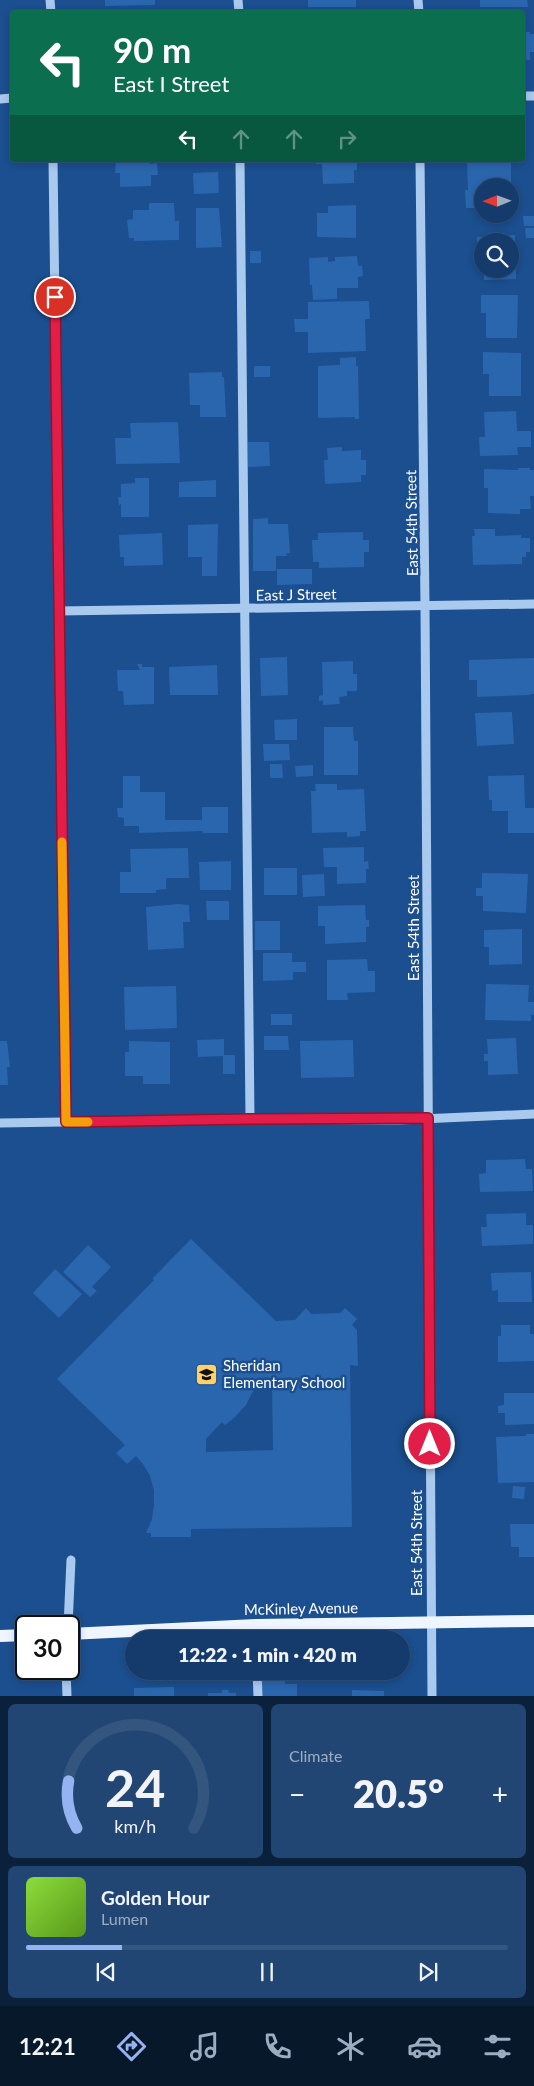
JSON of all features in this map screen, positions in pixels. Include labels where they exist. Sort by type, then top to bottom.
[{"type":"main road","name":"McKinley Avenue","points":[[80,1633],[256,1625],[534,1621]]},
{"type":"main road","points":[[0,1636],[15,1635]]},
{"type":"street","points":[[53,162],[66,1122]]},
{"type":"street","points":[[240,162],[250,1119]]},
{"type":"street","name":"East 54th Street","points":[[420,162],[425,606],[430,1622],[432,1696]]},
{"type":"street","name":"East J Street","points":[[59,611],[534,604]]},
{"type":"street","points":[[0,1123],[428,1118],[534,1114]]},
{"type":"street","points":[[68,1615],[71,1560]]},
{"type":"street","points":[[256,1625],[256,1630]]},
{"type":"street","points":[[66,1680],[67,1696]]},
{"type":"street","points":[[257,1680],[258,1696]]},
{"type":"building","points":[[105,0],[155,0],[155,5],[105,6]]},
{"type":"building","points":[[308,0],[356,0],[356,7],[308,7]]},
{"type":"building","points":[[480,0],[527,0],[528,7],[480,7]]},
{"type":"building","points":[[525,32],[534,34],[534,52],[530,52],[530,60],[525,60]]},
{"type":"building","points":[[116,162],[157,163],[158,175],[151,175],[151,186],[120,187],[120,173],[115,173]]},
{"type":"building","points":[[316,162],[357,162],[357,170],[354,170],[354,183],[323,184],[322,164],[316,164]]},
{"type":"building","points":[[467,162],[511,162],[511,178],[474,178],[474,208],[466,208],[465,190],[468,190]]},
{"type":"building","points":[[218,172],[219,193],[194,194],[193,173]]},
{"type":"building","points":[[149,203],[174,203],[175,221],[179,221],[179,240],[134,241],[134,238],[129,238],[127,220],[133,219],[133,210],[149,210]]},
{"type":"building","points":[[356,205],[356,238],[317,237],[317,213],[328,213],[328,206]]},
{"type":"building","points":[[196,208],[219,208],[222,247],[196,248]]},
{"type":"building","points":[[523,216],[534,216],[534,226],[524,226]]},
{"type":"building","points":[[525,228],[534,228],[534,238],[526,238]]},
{"type":"building","points":[[250,251],[261,251],[261,263],[250,263]]},
{"type":"building","points":[[357,256],[358,266],[362,266],[363,276],[358,277],[358,288],[337,288],[337,299],[313,300],[312,285],[310,285],[309,258],[328,257],[328,262],[335,261],[335,257]]},
{"type":"building","points":[[484,278],[516,278],[516,279],[484,280]]},
{"type":"building","points":[[481,295],[518,295],[517,338],[486,338],[486,313],[481,313]]},
{"type":"building","points":[[369,301],[370,319],[365,319],[366,351],[308,353],[308,332],[295,332],[294,319],[308,319],[308,302]]},
{"type":"building","points":[[483,352],[521,353],[521,396],[489,396],[489,374],[483,374]]},
{"type":"building","points":[[356,357],[356,366],[358,366],[359,419],[355,419],[355,417],[318,418],[318,366],[340,365],[340,358]]},
{"type":"building","points":[[254,366],[270,366],[270,377],[254,377]]},
{"type":"building","points":[[222,372],[222,377],[224,377],[226,417],[200,417],[200,405],[190,405],[189,373]]},
{"type":"building","points":[[516,411],[517,431],[531,431],[531,447],[517,447],[518,455],[480,456],[479,437],[485,437],[484,412]]},
{"type":"building","points":[[178,422],[180,463],[116,464],[115,438],[131,438],[130,423]]},
{"type":"building","points":[[248,442],[269,442],[270,466],[248,467]]},
{"type":"building","points":[[342,447],[342,451],[361,450],[361,460],[366,460],[366,475],[361,475],[361,482],[325,484],[324,460],[328,460],[327,448]]},
{"type":"building","points":[[518,468],[534,470],[534,496],[530,496],[531,509],[520,509],[520,514],[488,513],[488,488],[484,488],[484,469],[518,470]]},
{"type":"building","points":[[135,478],[149,478],[149,517],[121,517],[121,504],[119,505],[118,497],[121,497],[121,484],[135,483]]},
{"type":"building","points":[[216,480],[216,497],[179,497],[179,482]]},
{"type":"building","points":[[268,518],[268,524],[288,524],[290,553],[286,553],[287,556],[276,556],[276,571],[253,571],[253,519]]},
{"type":"building","points":[[218,524],[217,576],[202,576],[202,557],[188,557],[188,525]]},
{"type":"building","points":[[474,529],[495,529],[495,536],[521,535],[521,538],[530,538],[530,552],[526,552],[526,557],[522,557],[522,564],[473,565],[472,536],[475,536]]},
{"type":"building","points":[[363,532],[363,540],[369,540],[369,552],[364,552],[364,567],[319,568],[319,562],[313,562],[312,540],[318,540],[318,533]]},
{"type":"building","points":[[162,533],[163,565],[124,566],[124,557],[120,557],[119,535]]},
{"type":"building","points":[[277,569],[312,569],[312,584],[277,585]]},
{"type":"building","points":[[287,657],[288,695],[261,696],[260,658]]},
{"type":"building","points":[[534,658],[534,694],[477,697],[477,680],[469,680],[469,660]]},
{"type":"building","points":[[353,661],[353,674],[357,674],[357,691],[347,691],[347,696],[339,697],[340,704],[323,705],[323,700],[319,701],[319,696],[323,695],[322,662]]},
{"type":"building","points":[[137,664],[142,664],[142,667],[154,667],[154,704],[124,705],[123,691],[118,691],[117,670],[140,670]]},
{"type":"building","points":[[217,665],[218,695],[170,695],[169,667]]},
{"type":"building","points":[[512,712],[514,744],[477,746],[475,713]]},
{"type":"building","points":[[297,719],[297,740],[275,740],[274,720]]},
{"type":"building","points":[[324,727],[353,727],[354,741],[358,741],[358,775],[324,775]]},
{"type":"building","points":[[263,744],[289,744],[290,760],[264,761]]},
{"type":"building","points":[[270,764],[282,764],[283,778],[270,778]]},
{"type":"building","points":[[313,765],[313,776],[296,777],[295,766]]},
{"type":"building","points":[[524,775],[525,808],[534,808],[534,833],[508,833],[508,811],[492,811],[492,800],[489,800],[488,776]]},
{"type":"building","points":[[123,776],[140,776],[140,792],[165,792],[165,820],[202,820],[202,807],[228,807],[228,833],[203,833],[203,831],[139,833],[139,826],[124,826],[124,818],[118,817],[117,808],[123,808]]},
{"type":"building","points":[[315,784],[337,784],[337,790],[364,789],[366,831],[360,831],[360,836],[347,837],[347,832],[312,833],[311,791],[316,791]]},
{"type":"building","points":[[364,847],[364,862],[368,861],[369,869],[366,869],[366,883],[337,884],[337,867],[324,867],[323,848]]},
{"type":"building","points":[[188,848],[189,878],[166,878],[166,889],[156,890],[156,893],[120,893],[120,872],[131,872],[130,849]]},
{"type":"building","points":[[231,861],[231,890],[200,890],[199,862]]},
{"type":"building","points":[[264,868],[297,868],[297,895],[264,895]]},
{"type":"building","points":[[482,873],[528,874],[526,913],[483,911],[483,896],[476,896],[476,888],[482,888]]},
{"type":"building","points":[[324,874],[325,896],[303,897],[302,875]]},
{"type":"building","points":[[206,901],[229,901],[229,920],[207,920]]},
{"type":"building","points":[[178,904],[189,905],[190,922],[183,922],[184,948],[148,950],[146,907]]},
{"type":"building","points":[[365,905],[366,920],[369,920],[369,927],[366,927],[366,942],[325,944],[325,926],[318,926],[318,906]]},
{"type":"building","points":[[255,921],[280,921],[280,950],[255,950]]},
{"type":"building","points":[[522,929],[522,964],[489,965],[489,947],[484,947],[484,930]]},
{"type":"building","points":[[263,953],[292,953],[292,962],[306,962],[306,972],[293,972],[293,980],[263,981]]},
{"type":"building","points":[[367,959],[368,971],[375,971],[375,992],[347,993],[348,1000],[327,1000],[327,960]]},
{"type":"building","points":[[486,984],[529,985],[528,1002],[534,1002],[534,1015],[531,1015],[531,1021],[485,1020]]},
{"type":"building","points":[[176,986],[177,1028],[125,1030],[124,987]]},
{"type":"building","points":[[271,1014],[292,1014],[292,1025],[271,1025]]},
{"type":"building","points":[[264,1036],[288,1036],[289,1050],[264,1050]]},
{"type":"building","points":[[516,1038],[518,1074],[488,1075],[488,1061],[484,1061],[484,1054],[488,1054],[487,1039]]},
{"type":"building","points":[[224,1039],[224,1055],[235,1055],[235,1074],[223,1074],[223,1056],[198,1057],[197,1040]]},
{"type":"building","points":[[353,1040],[354,1077],[301,1078],[300,1041]]},
{"type":"building","points":[[0,1041],[7,1041],[10,1067],[7,1067],[8,1085],[0,1085]]},
{"type":"building","points":[[129,1041],[170,1042],[170,1084],[143,1084],[143,1076],[125,1076],[125,1052],[129,1052]]},
{"type":"building","points":[[525,1159],[526,1169],[532,1169],[533,1191],[480,1192],[479,1174],[486,1173],[486,1160]]},
{"type":"building","points":[[526,1213],[526,1225],[533,1225],[533,1244],[482,1246],[481,1227],[487,1227],[486,1214]]},
{"type":"building","points":[[191,1239],[276,1321],[295,1320],[306,1308],[311,1314],[340,1313],[345,1308],[357,1319],[352,1325],[357,1330],[358,1366],[350,1365],[352,1527],[191,1529],[191,1537],[151,1537],[151,1533],[146,1533],[152,1519],[154,1505],[154,1490],[150,1476],[136,1456],[127,1464],[116,1453],[125,1445],[57,1379],[154,1280],[152,1279]],"holes":[[[261,1383],[272,1383],[273,1450],[206,1452],[206,1439],[222,1422],[225,1425],[235,1417]]]},
{"type":"building","points":[[88,1245],[111,1267],[92,1287],[97,1291],[90,1297],[63,1272]]},
{"type":"building","points":[[55,1269],[82,1294],[59,1318],[33,1293]]},
{"type":"building","points":[[531,1272],[532,1302],[498,1302],[498,1290],[492,1291],[491,1273]]},
{"type":"building","points":[[501,1325],[530,1325],[530,1334],[534,1334],[534,1361],[498,1362],[498,1336],[501,1336]]},
{"type":"building","points":[[504,1393],[534,1393],[534,1424],[505,1425],[505,1413],[498,1413],[498,1406],[504,1405]]},
{"type":"building","points":[[526,1434],[534,1434],[534,1482],[498,1483],[496,1437],[526,1436]]},
{"type":"building","points":[[513,1486],[525,1487],[524,1499],[512,1498]]},
{"type":"building","points":[[510,1524],[534,1524],[534,1557],[519,1557],[519,1547],[511,1547]]},
{"type":"building","points":[[262,1680],[285,1680],[285,1684],[297,1684],[297,1696],[262,1696]]},
{"type":"building","points":[[174,1687],[174,1696],[134,1696],[134,1688]]},
{"type":"building","points":[[222,1690],[236,1693],[236,1696],[208,1696],[208,1693],[222,1693]]},
{"type":"building","points":[[352,1690],[384,1691],[384,1696],[352,1696]]},
{"type":"slow traffic","points":[[62,842],[66,1122],[88,1122]]},
{"type":"place","name":"Sheridan Elementary School","points":[[207,1374]]},
{"type":"route","points":[[55,297],[66,1122],[250,1119],[399,1120],[428,1118],[430,1444]]}]
